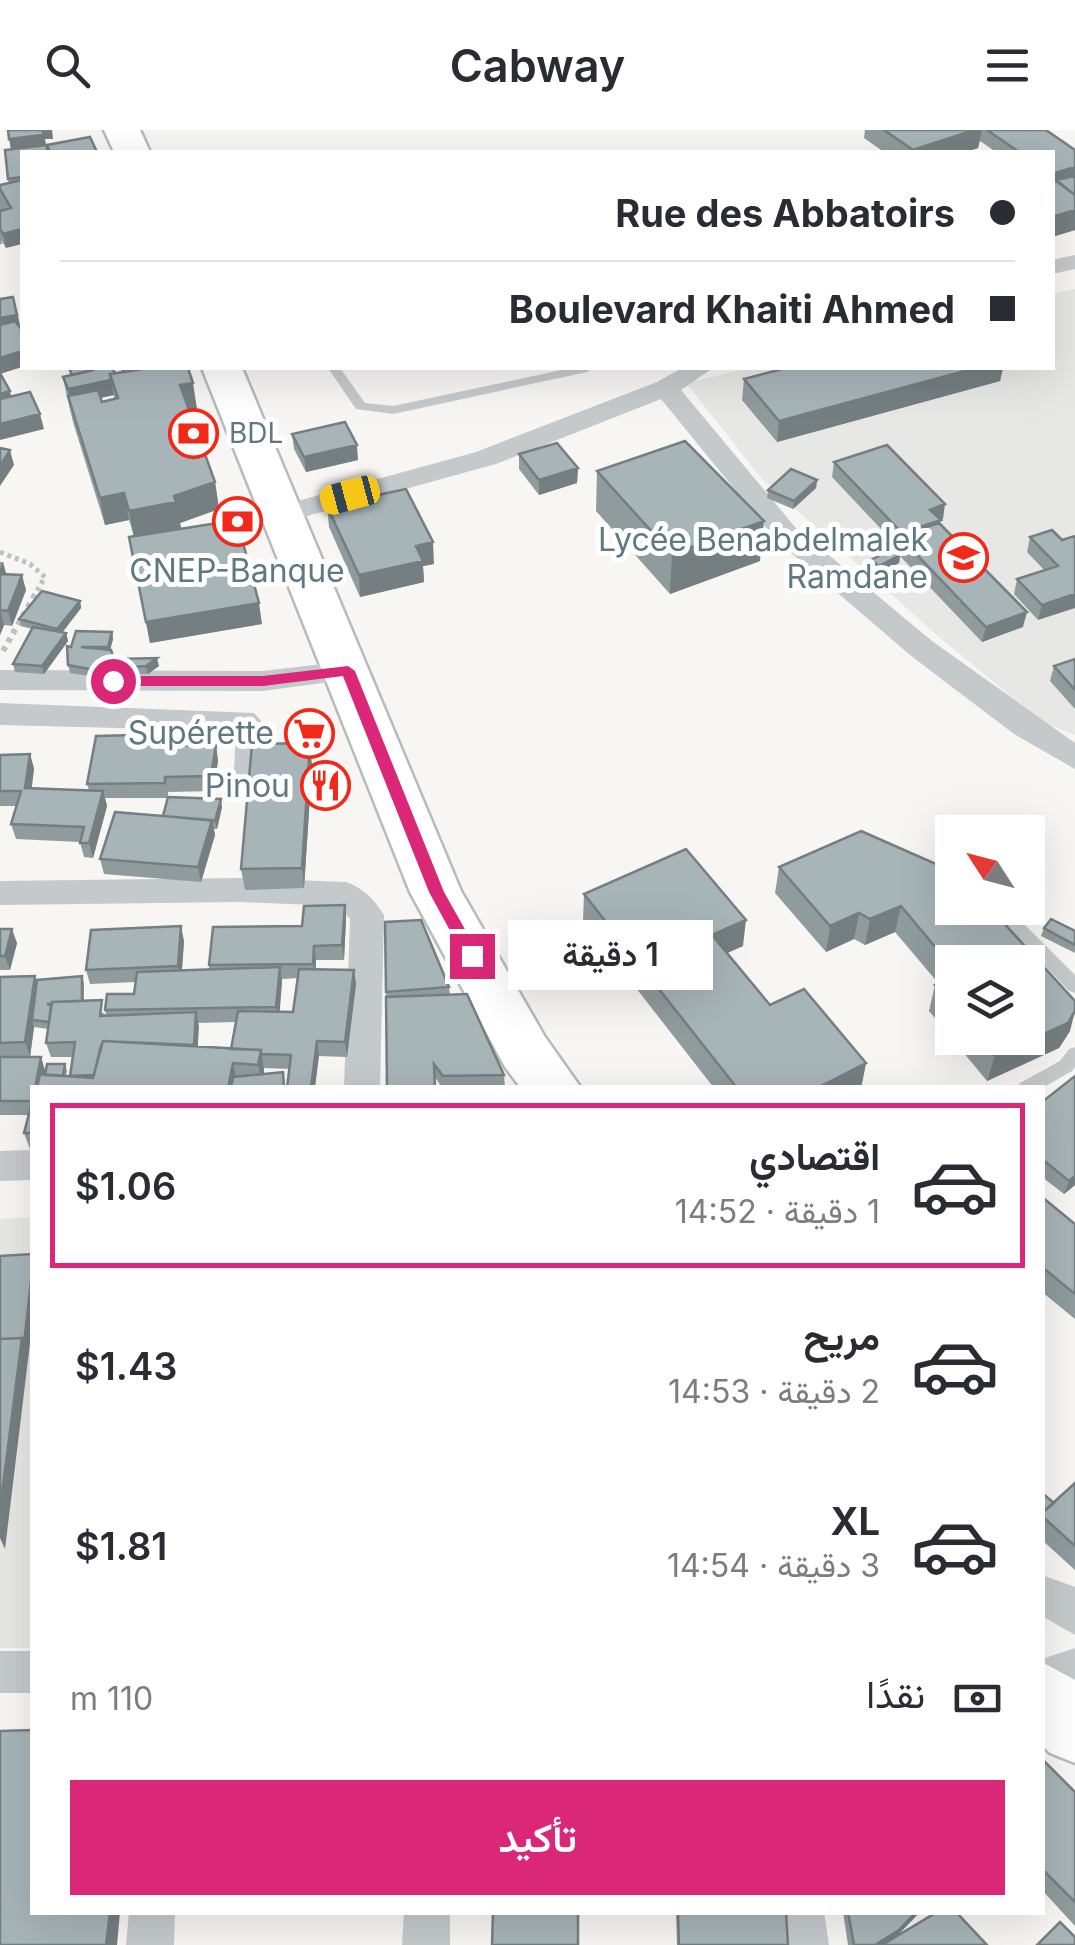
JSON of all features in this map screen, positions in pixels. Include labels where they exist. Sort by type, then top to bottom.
[{"type":"highway","points":[[223,370],[436,892],[524,1052],[551,1085]]},
{"type":"highway","points":[[1045,1699],[1075,1728]]},
{"type":"street","points":[[282,514],[486,458],[666,388],[697,370]]},
{"type":"street","points":[[666,388],[784,534],[922,648],[1075,758]]},
{"type":"street","points":[[0,680],[263,681],[348,671]]},
{"type":"street","points":[[0,714],[243,721],[254,729],[246,819]]},
{"type":"street","points":[[240,890],[243,854]]},
{"type":"street","points":[[0,894],[240,890],[346,894],[367,915],[362,1085]]},
{"type":"street","points":[[0,1166],[30,1165]]},
{"type":"street","points":[[1045,1596],[1063,1603],[1075,1614]]},
{"type":"street","points":[[1045,1680],[1053,1681],[1075,1669]]},
{"type":"street","points":[[0,1672],[30,1672]]},
{"type":"street","points":[[150,1945],[152,1915]]},
{"type":"street","points":[[426,1915],[426,1945]]},
{"type":"street","points":[[801,1915],[805,1945]]},
{"type":"lane","points":[[335,370],[361,406],[393,410],[578,370]]},
{"type":"lane","points":[[1015,925],[1075,986]]},
{"type":"lane","points":[[1031,1085],[1066,1066],[1075,1054]]},
{"type":"path","points":[[0,552],[30,564],[46,577],[0,656]]},
{"type":"shaded area","name":"Lycée Benabdelmalek Ramdane","points":[[1075,289],[1075,735],[1042,722],[939,637],[762,479],[686,383],[741,370],[1055,370],[1055,294]]},
{"type":"shaded area","points":[[30,1217],[30,1648],[0,1648],[0,1219]]},
{"type":"building","points":[[8,130],[43,130],[43,135],[9,139]]},
{"type":"building","points":[[884,130],[974,130],[913,150]]},
{"type":"building","points":[[987,130],[1046,130],[1075,150],[1075,167],[1055,173],[1055,150],[1016,150]]},
{"type":"building","points":[[90,137],[96,150],[49,150],[47,145]]},
{"type":"building","points":[[47,145],[47,150],[20,150],[20,177],[8,179],[5,150]]},
{"type":"building","points":[[1075,176],[1075,195],[1056,180]]},
{"type":"building","points":[[20,180],[20,230],[3,234],[0,211],[11,208],[0,185]]},
{"type":"building","points":[[1055,180],[1075,195],[1075,210],[1055,216]]},
{"type":"building","points":[[13,297],[17,315],[0,318],[0,299]]},
{"type":"building","points":[[15,321],[20,327],[20,352],[0,358],[0,325]]},
{"type":"building","points":[[93,370],[115,373],[110,374],[111,380],[68,389],[63,377]]},
{"type":"building","points":[[189,370],[193,383],[180,385],[215,482],[174,496],[176,502],[129,511],[124,493],[100,498],[68,396],[98,390],[102,402],[118,398],[110,374]]},
{"type":"building","points":[[778,370],[969,370],[779,421],[744,379]]},
{"type":"building","points":[[0,373],[10,391],[0,394]]},
{"type":"building","points":[[30,392],[40,414],[0,424],[0,399]]},
{"type":"building","points":[[345,422],[357,445],[304,457],[292,434]]},
{"type":"building","points":[[685,441],[764,521],[672,554],[597,471]]},
{"type":"building","points":[[557,443],[578,468],[539,480],[519,454]]},
{"type":"building","points":[[887,445],[945,504],[930,510],[941,520],[902,533],[834,462]]},
{"type":"building","points":[[0,448],[10,450],[0,466]]},
{"type":"building","points":[[791,469],[817,480],[794,501],[768,490]]},
{"type":"building","points":[[406,489],[433,542],[416,546],[423,561],[359,575],[327,506]]},
{"type":"building","points":[[237,520],[259,603],[146,622],[129,537]]},
{"type":"building","points":[[939,523],[1027,612],[986,627],[899,536]]},
{"type":"building","points":[[1052,530],[1062,540],[1075,536],[1075,594],[1042,605],[1017,579],[1058,566],[1030,537]]},
{"type":"building","points":[[892,549],[900,555],[879,566],[871,560]]},
{"type":"building","points":[[0,574],[22,575],[8,611],[0,610]]},
{"type":"building","points":[[42,591],[80,601],[57,629],[19,619]]},
{"type":"building","points":[[33,627],[66,633],[42,666],[13,664]]},
{"type":"building","points":[[76,631],[112,632],[108,647],[81,647],[111,650],[114,659],[157,658],[146,666],[94,670],[68,665],[67,646],[71,647]]},
{"type":"building","points":[[1075,659],[1075,690],[1054,666]]},
{"type":"building","points":[[136,735],[134,746],[216,745],[211,776],[165,777],[165,783],[87,784],[96,736]]},
{"type":"building","points":[[310,743],[302,868],[241,869],[252,744]]},
{"type":"building","points":[[30,754],[25,788],[103,791],[89,843],[80,843],[84,827],[11,824],[21,791],[0,791],[0,755]]},
{"type":"building","points":[[168,797],[221,799],[215,821],[163,816]]},
{"type":"building","points":[[115,812],[212,820],[198,867],[100,859]]},
{"type":"building","points":[[861,831],[935,864],[935,925],[1006,925],[1024,945],[935,947],[901,906],[870,919],[859,913],[830,926],[779,867]]},
{"type":"building","points":[[686,849],[746,920],[712,935],[770,1005],[804,989],[866,1063],[823,1085],[735,1085],[584,894]]},
{"type":"building","points":[[345,905],[342,945],[314,946],[313,964],[209,965],[213,927],[302,926],[304,906]]},
{"type":"building","points":[[1051,919],[1075,931],[1075,945],[1044,928]]},
{"type":"building","points":[[421,920],[449,987],[386,992],[385,922]]},
{"type":"building","points":[[181,926],[178,966],[86,970],[91,930]]},
{"type":"building","points":[[0,929],[12,929],[5,956],[0,956]]},
{"type":"building","points":[[280,967],[276,1007],[105,1010],[107,994],[134,994],[137,972]]},
{"type":"building","points":[[1045,968],[1075,1001],[1075,1011],[1068,1023],[1045,1033]]},
{"type":"building","points":[[299,969],[354,970],[345,1042],[317,1041],[311,1085],[287,1085],[291,1055],[231,1049],[238,1011],[293,1012]]},
{"type":"building","points":[[35,976],[25,1042],[0,1043],[0,977]]},
{"type":"building","points":[[82,976],[82,1001],[52,1002],[47,1004],[51,1005],[49,1022],[32,1020],[37,980]]},
{"type":"building","points":[[467,994],[504,1075],[443,1076],[434,1064],[435,1085],[387,1085],[386,997]]},
{"type":"building","points":[[102,1000],[100,1016],[196,1012],[194,1045],[103,1041],[94,1075],[70,1076],[75,1042],[46,1043],[52,1002]]},
{"type":"building","points":[[103,1041],[261,1050],[258,1065],[233,1063],[229,1085],[38,1085],[40,1074],[93,1078]]},
{"type":"building","points":[[0,1057],[41,1057],[36,1085],[30,1085],[30,1101],[0,1101]]},
{"type":"building","points":[[47,1064],[65,1064],[63,1076],[45,1075]]},
{"type":"building","points":[[283,1072],[284,1085],[232,1085],[233,1077]]},
{"type":"building","points":[[1075,1076],[1075,1176],[1069,1181],[1045,1161],[1045,1100]]},
{"type":"building","points":[[30,1110],[30,1133],[24,1133]]},
{"type":"building","points":[[1045,1199],[1075,1224],[1075,1294],[1045,1269]]},
{"type":"building","points":[[30,1254],[24,1344],[22,1338],[0,1339],[0,1256]]},
{"type":"building","points":[[22,1338],[0,1509],[0,1339]]},
{"type":"building","points":[[1075,1483],[1075,1546],[1045,1519],[1045,1510]]},
{"type":"building","points":[[1045,1496],[1054,1503],[1045,1510]]},
{"type":"building","points":[[30,1730],[30,1915],[110,1915],[106,1945],[0,1945],[0,1731]]},
{"type":"building","points":[[1045,1762],[1075,1792],[1075,1902],[1045,1872]]},
{"type":"building","points":[[493,1915],[578,1915],[578,1945],[492,1945]]},
{"type":"building","points":[[678,1915],[786,1915],[788,1945],[679,1945]]},
{"type":"building","points":[[849,1915],[913,1915],[899,1930],[875,1945],[854,1945]]},
{"type":"building","points":[[932,1915],[959,1915],[987,1945],[882,1945]]},
{"type":"building","points":[[1060,1922],[1075,1937],[1075,1945],[1037,1945]]},
{"type":"place","name":"BDL","points":[[194,433]]},
{"type":"place","name":"CNEP-Banque","points":[[237,521]]},
{"type":"place","name":"Lycée Benabdelmalek Ramdane","points":[[963,558]]},
{"type":"place","name":"Supérette","points":[[309,733]]},
{"type":"place","name":"Pinou","points":[[325,786]]},
{"type":"route","points":[[113,681],[263,681],[348,671],[436,892],[472,956]]}]
